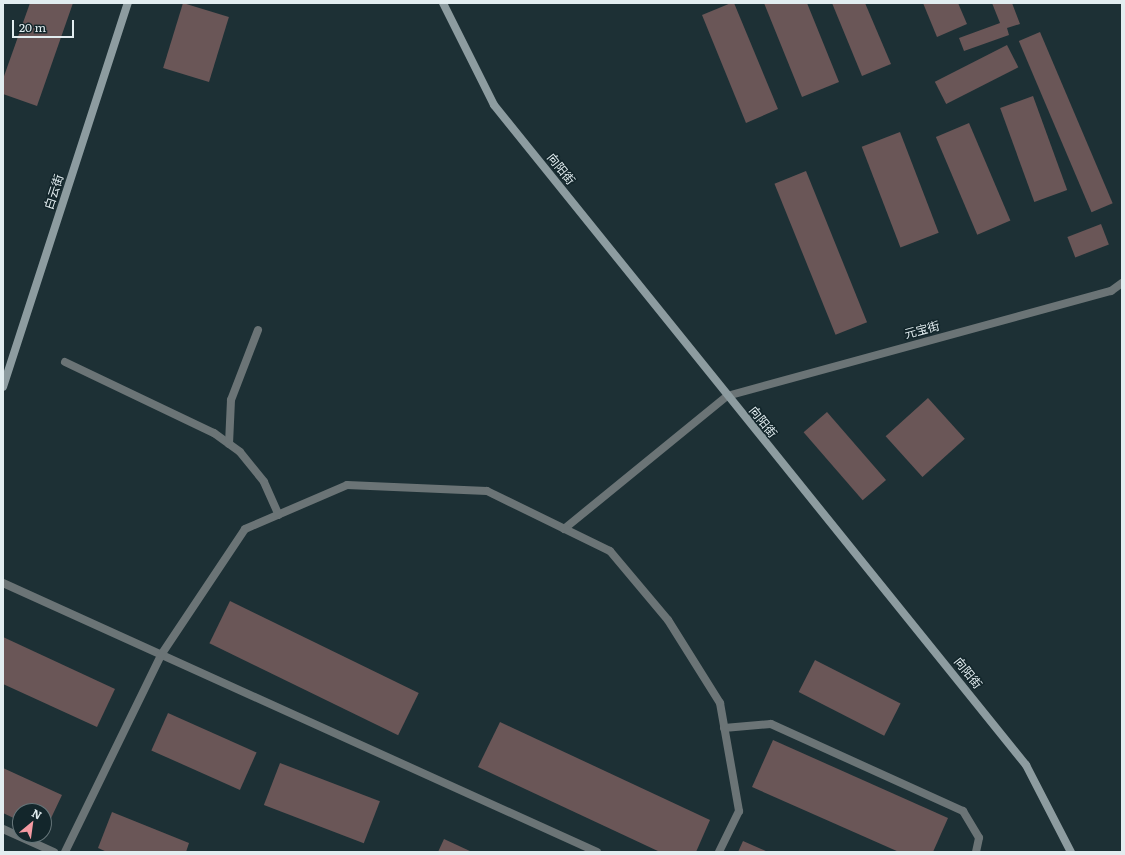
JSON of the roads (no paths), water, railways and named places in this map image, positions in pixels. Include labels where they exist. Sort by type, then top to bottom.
[{"type":"street","name":"白云街","points":[[3,388],[128,3]]},
{"type":"street","name":"向阳街","points":[[443,3],[494,105],[727,396],[1026,764],[1071,852]]},
{"type":"street","name":"元宝街","points":[[727,396],[1111,291],[1122,283]]},
{"type":"street","points":[[229,444],[231,400],[258,330]]},
{"type":"street","points":[[65,362],[214,433],[240,452],[264,482],[279,515]]},
{"type":"street","points":[[564,529],[727,396]]},
{"type":"street","points":[[66,852],[161,654],[245,529],[347,485],[487,492],[610,551],[668,620],[720,703],[739,811],[719,852]]},
{"type":"street","points":[[3,583],[597,852]]},
{"type":"street","points":[[724,728],[771,724],[963,811],[980,838],[976,852]]},
{"type":"street","points":[[3,829],[54,852]]}]
